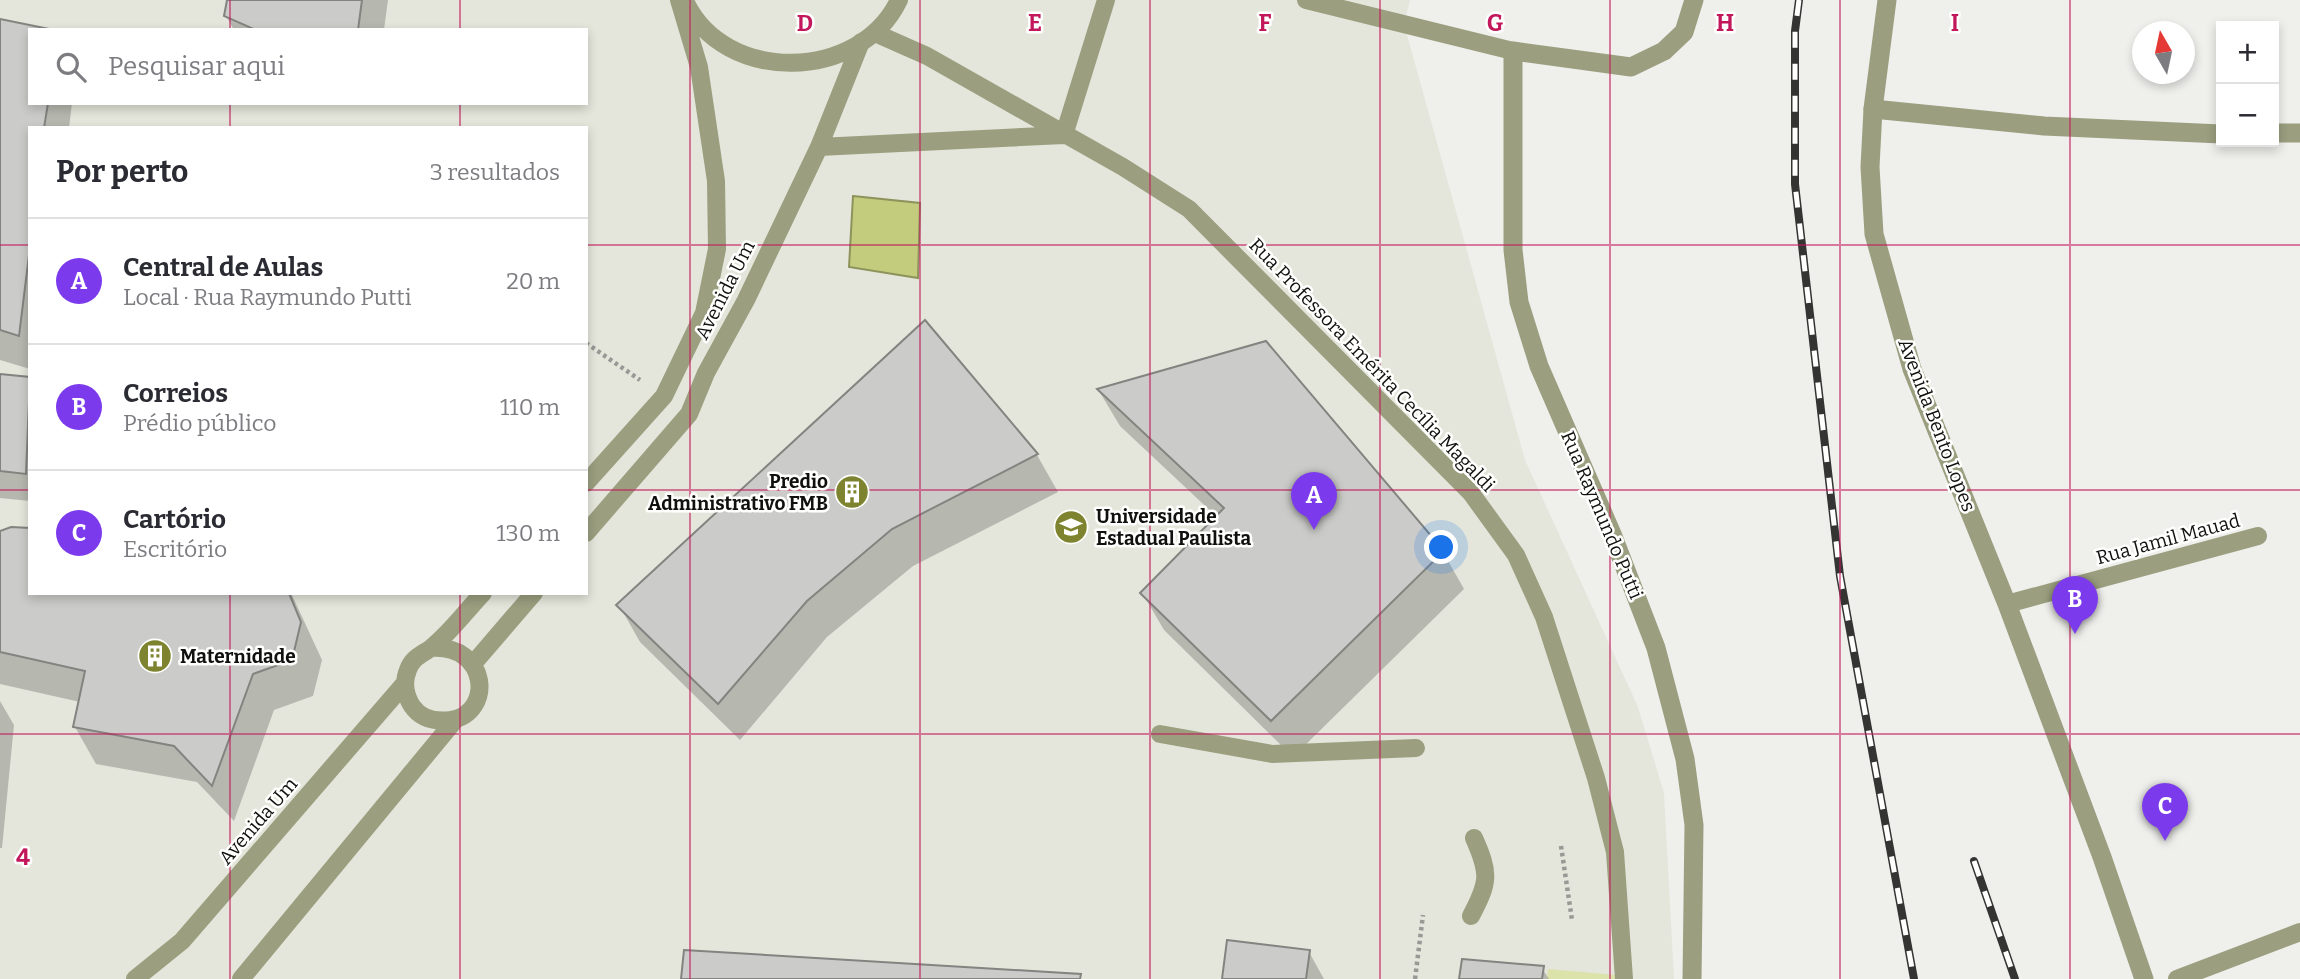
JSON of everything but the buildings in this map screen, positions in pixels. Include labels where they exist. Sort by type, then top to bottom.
[{"type":"street","points":[[1513,51],[1631,67],[1664,51],[1684,32],[1695,0]]},
{"type":"street","name":"Avenida Bento Lopes","points":[[1887,0],[1873,109],[1870,167],[1874,234],[1912,369],[2007,604],[2102,857],[2144,979]]},
{"type":"street","name":"Rua Raymundo Putti","points":[[1513,51],[1513,250],[1518,302],[1539,366],[1612,534],[1656,648],[1682,746],[1694,825],[1692,979]]},
{"type":"street","points":[[1873,109],[2044,126],[2216,134]]},
{"type":"street","points":[[2279,133],[2300,133]]},
{"type":"lane","points":[[682,0],[690,13],[720,42],[757,60],[798,65],[839,55],[868,37],[900,0]]},
{"type":"lane","name":"Avenida Um","points":[[588,481],[664,397],[704,313],[717,249],[716,181],[699,67],[682,0]]},
{"type":"lane","points":[[820,147],[1064,135],[1106,0]]},
{"type":"lane","points":[[1306,0],[1513,51]]},
{"type":"lane","name":"Avenida Um","points":[[588,531],[688,414],[820,147],[868,37]]},
{"type":"lane","name":"Rua Professora Emérita Cecília Magaldi","points":[[868,37],[928,56],[1189,209],[1471,493],[1516,555],[1544,617],[1596,778],[1615,852],[1623,979]]},
{"type":"lane","name":"Rua Jamil Mauad","points":[[2007,604],[2258,536]]},
{"type":"lane","points":[[456,719],[441,721],[427,718],[415,710],[407,697],[405,683],[408,668],[417,656],[430,648],[481,595]]},
{"type":"lane","points":[[473,664],[532,595]]},
{"type":"lane","points":[[241,979],[456,719],[475,701],[480,687],[473,664],[462,653],[447,647],[430,648]]},
{"type":"lane","name":"Avenida Um","points":[[135,979],[182,941],[405,683]]},
{"type":"lane","points":[[1160,733],[1272,754],[1416,748]]},
{"type":"lane","points":[[1471,916],[1485,891],[1488,876],[1474,838]]},
{"type":"lane","points":[[2176,979],[2300,932]]},
{"type":"path","points":[[1561,846],[1572,920]]},
{"type":"path","points":[[1415,979],[1423,915]]},
{"type":"shaded area","name":"Universidade Estadual Paulista","points":[[0,0],[1410,0],[1404,24],[1525,460],[1638,707],[1664,793],[1674,979],[0,979]]},
{"type":"shaded area","points":[[853,196],[920,203],[918,278],[849,267]]},
{"type":"shaded area","points":[[1548,969],[1616,975],[1616,979],[1547,979]]},
{"type":"railway","points":[[1799,0],[1795,31],[1795,184],[1840,576],[1914,979]]},
{"type":"railway","points":[[1974,861],[2015,979]]},
{"type":"place","name":"Predio Administrativo FMB","points":[[852,492]]},
{"type":"place","name":"Universidade Estadual Paulista","points":[[1071,527]]},
{"type":"place","name":"Central de Aulas","points":[[1314,530]]},
{"type":"place","name":"Correios","points":[[2075,634]]},
{"type":"place","name":"Maternidade","points":[[155,656]]},
{"type":"place","name":"Cartório","points":[[2165,841]]}]
